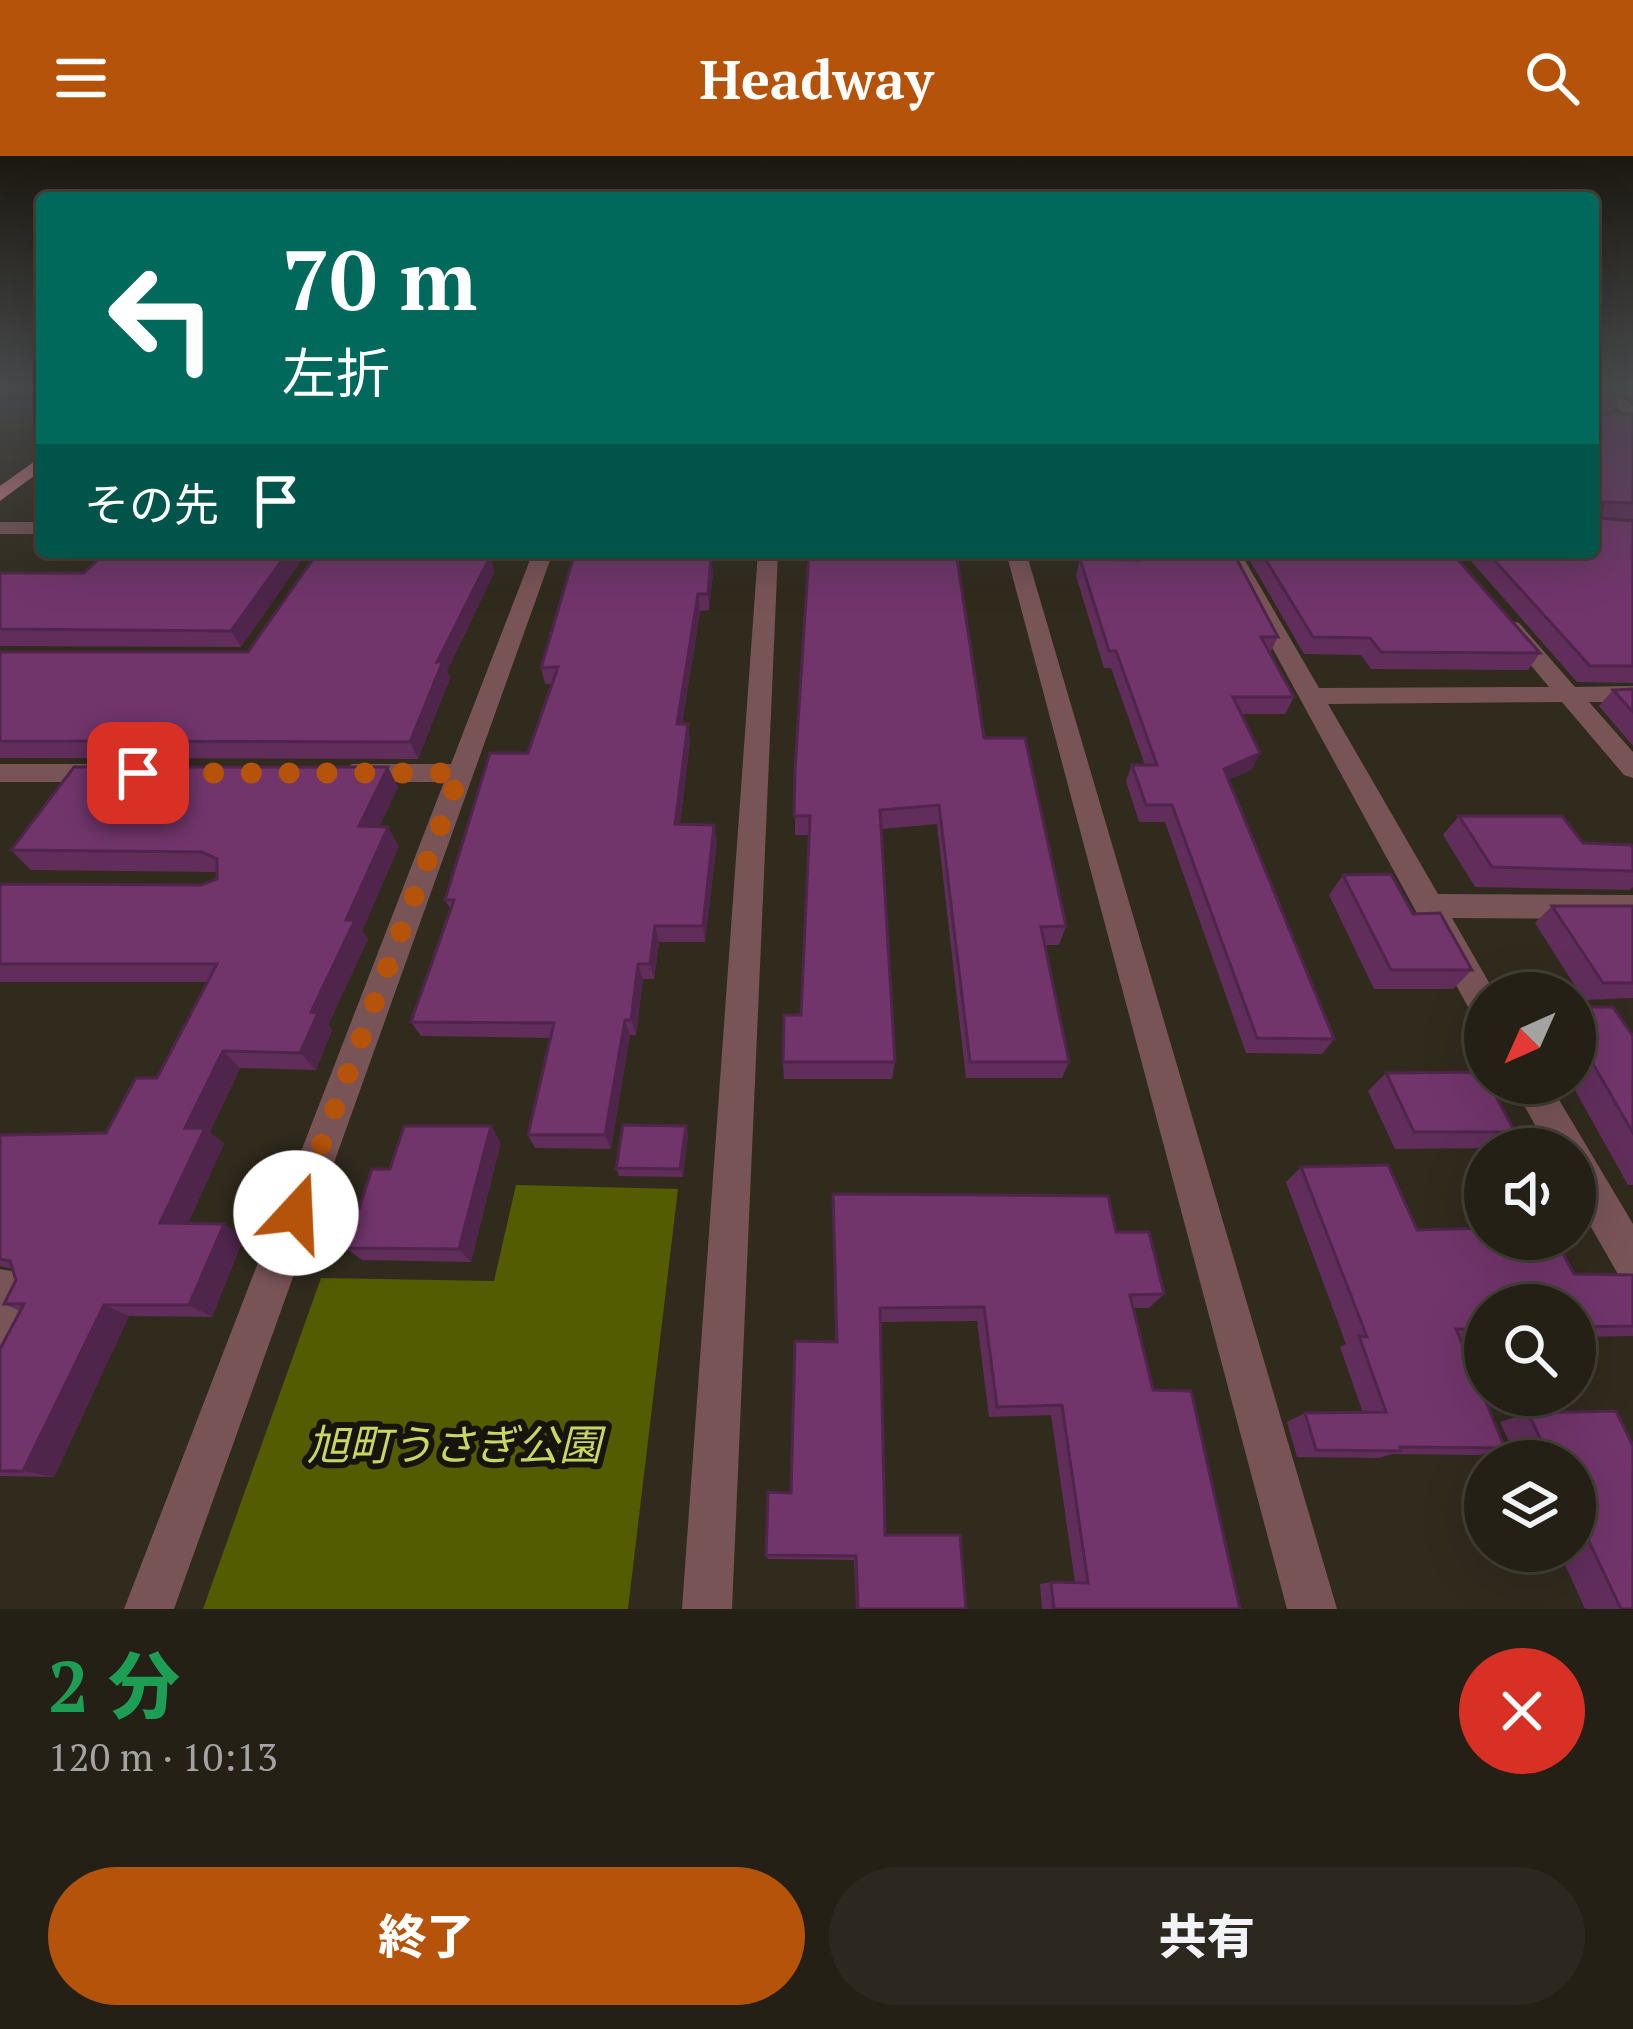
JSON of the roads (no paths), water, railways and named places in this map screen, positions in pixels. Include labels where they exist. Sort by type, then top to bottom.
[{"type":"main road","points":[[0,495],[36,465]]},
{"type":"street","points":[[0,527],[36,527]]},
{"type":"street","points":[[148,1609],[541,558]]},
{"type":"street","points":[[707,1609],[768,558]]},
{"type":"street","points":[[1018,558],[1312,1609]]},
{"type":"street","points":[[1233,558],[1465,972]]},
{"type":"street","points":[[1491,605],[1633,769]]},
{"type":"street","points":[[1311,696],[1633,694]]},
{"type":"street","points":[[0,772],[138,773]]},
{"type":"street","points":[[322,773],[460,773]]},
{"type":"street","points":[[1427,906],[1633,907]]},
{"type":"street","points":[[1596,1186],[1618,1212],[1633,1262]]},
{"type":"street","points":[[0,1290],[19,1290],[0,1327]]},
{"type":"park label","name":"旭町うさぎ公園","points":[[454,1445]]}]
